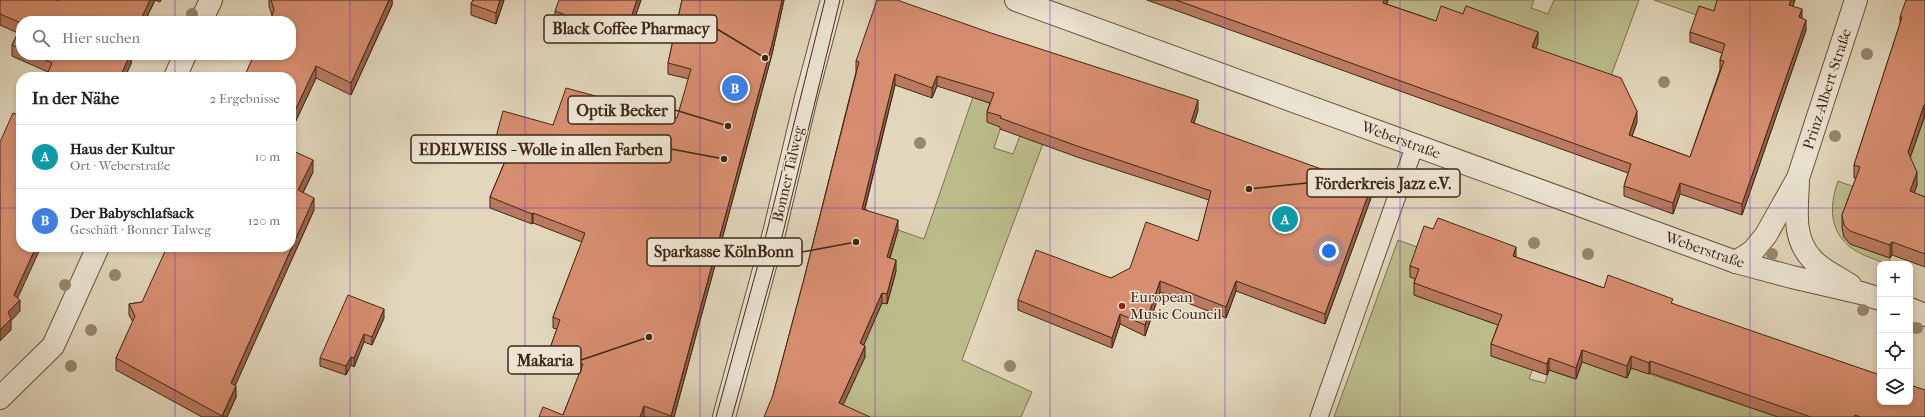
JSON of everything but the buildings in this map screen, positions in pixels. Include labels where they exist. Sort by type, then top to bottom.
[{"type":"street","points":[[203,16],[210,0]]},
{"type":"street","name":"Bonner Talweg","points":[[724,417],[775,229],[806,98],[832,0]]},
{"type":"street","name":"Weberstraße","points":[[1016,0],[1736,262],[1871,296]]},
{"type":"street","name":"Prinz-Albert-Straße","points":[[1736,262],[1752,251],[1766,235],[1798,178],[1856,0]]},
{"type":"street","points":[[178,72],[184,60]]},
{"type":"street","name":"Prinz-Albert-Straße","points":[[1798,178],[1796,223],[1801,244],[1812,260],[1871,296]]},
{"type":"street","points":[[0,398],[53,346],[96,252]]},
{"type":"street","points":[[1913,311],[1925,315]]},
{"type":"lane","points":[[1319,417],[1415,145]]},
{"type":"green space","points":[[1388,0],[1534,0],[1531,8],[1548,14],[1554,0],[1639,0],[1608,84],[1382,16]]},
{"type":"green space","points":[[1654,0],[1730,0],[1725,25]]},
{"type":"green space","points":[[973,97],[993,105],[1001,127],[994,148],[1013,154],[1024,125],[1047,133],[962,360],[1032,392],[1021,417],[846,417],[837,413],[849,392],[865,357],[860,354],[898,230],[924,239]]},
{"type":"green space","points":[[1924,118],[1925,209],[1912,205],[1906,169]]},
{"type":"green space","points":[[1838,181],[1857,188],[1844,237],[1850,244],[1890,258],[1890,261],[1879,261],[1848,246],[1836,228],[1833,218],[1832,206]]},
{"type":"green space","points":[[1398,240],[1420,248],[1419,281],[1414,295],[1492,323],[1536,321],[1491,356],[1519,365],[1542,342],[1529,379],[1545,383],[1549,370],[1575,379],[1585,351],[1589,364],[1627,378],[1631,368],[1778,417],[1334,417]]},
{"type":"tram line","points":[[716,417],[764,243],[825,0]]},
{"type":"tram line","points":[[732,417],[779,249],[840,0]]},
{"type":"place","name":"Black Coffee Pharmacy","points":[[765,58]]},
{"type":"place","name":"Der Babyschlafsack","points":[[735,88]]},
{"type":"place","name":"Optik Becker","points":[[728,126]]},
{"type":"place","name":"EDELWEISS - Wolle in allen Farben","points":[[724,159]]},
{"type":"place","name":"Förderkreis Jazz e.V.","points":[[1249,189]]},
{"type":"place","name":"Haus der Kultur","points":[[1285,219]]},
{"type":"place","name":"Sparkasse KölnBonn","points":[[856,242]]},
{"type":"place","name":"European Music Council","points":[[1122,306]]},
{"type":"place","name":"Makaria","points":[[649,337]]}]
